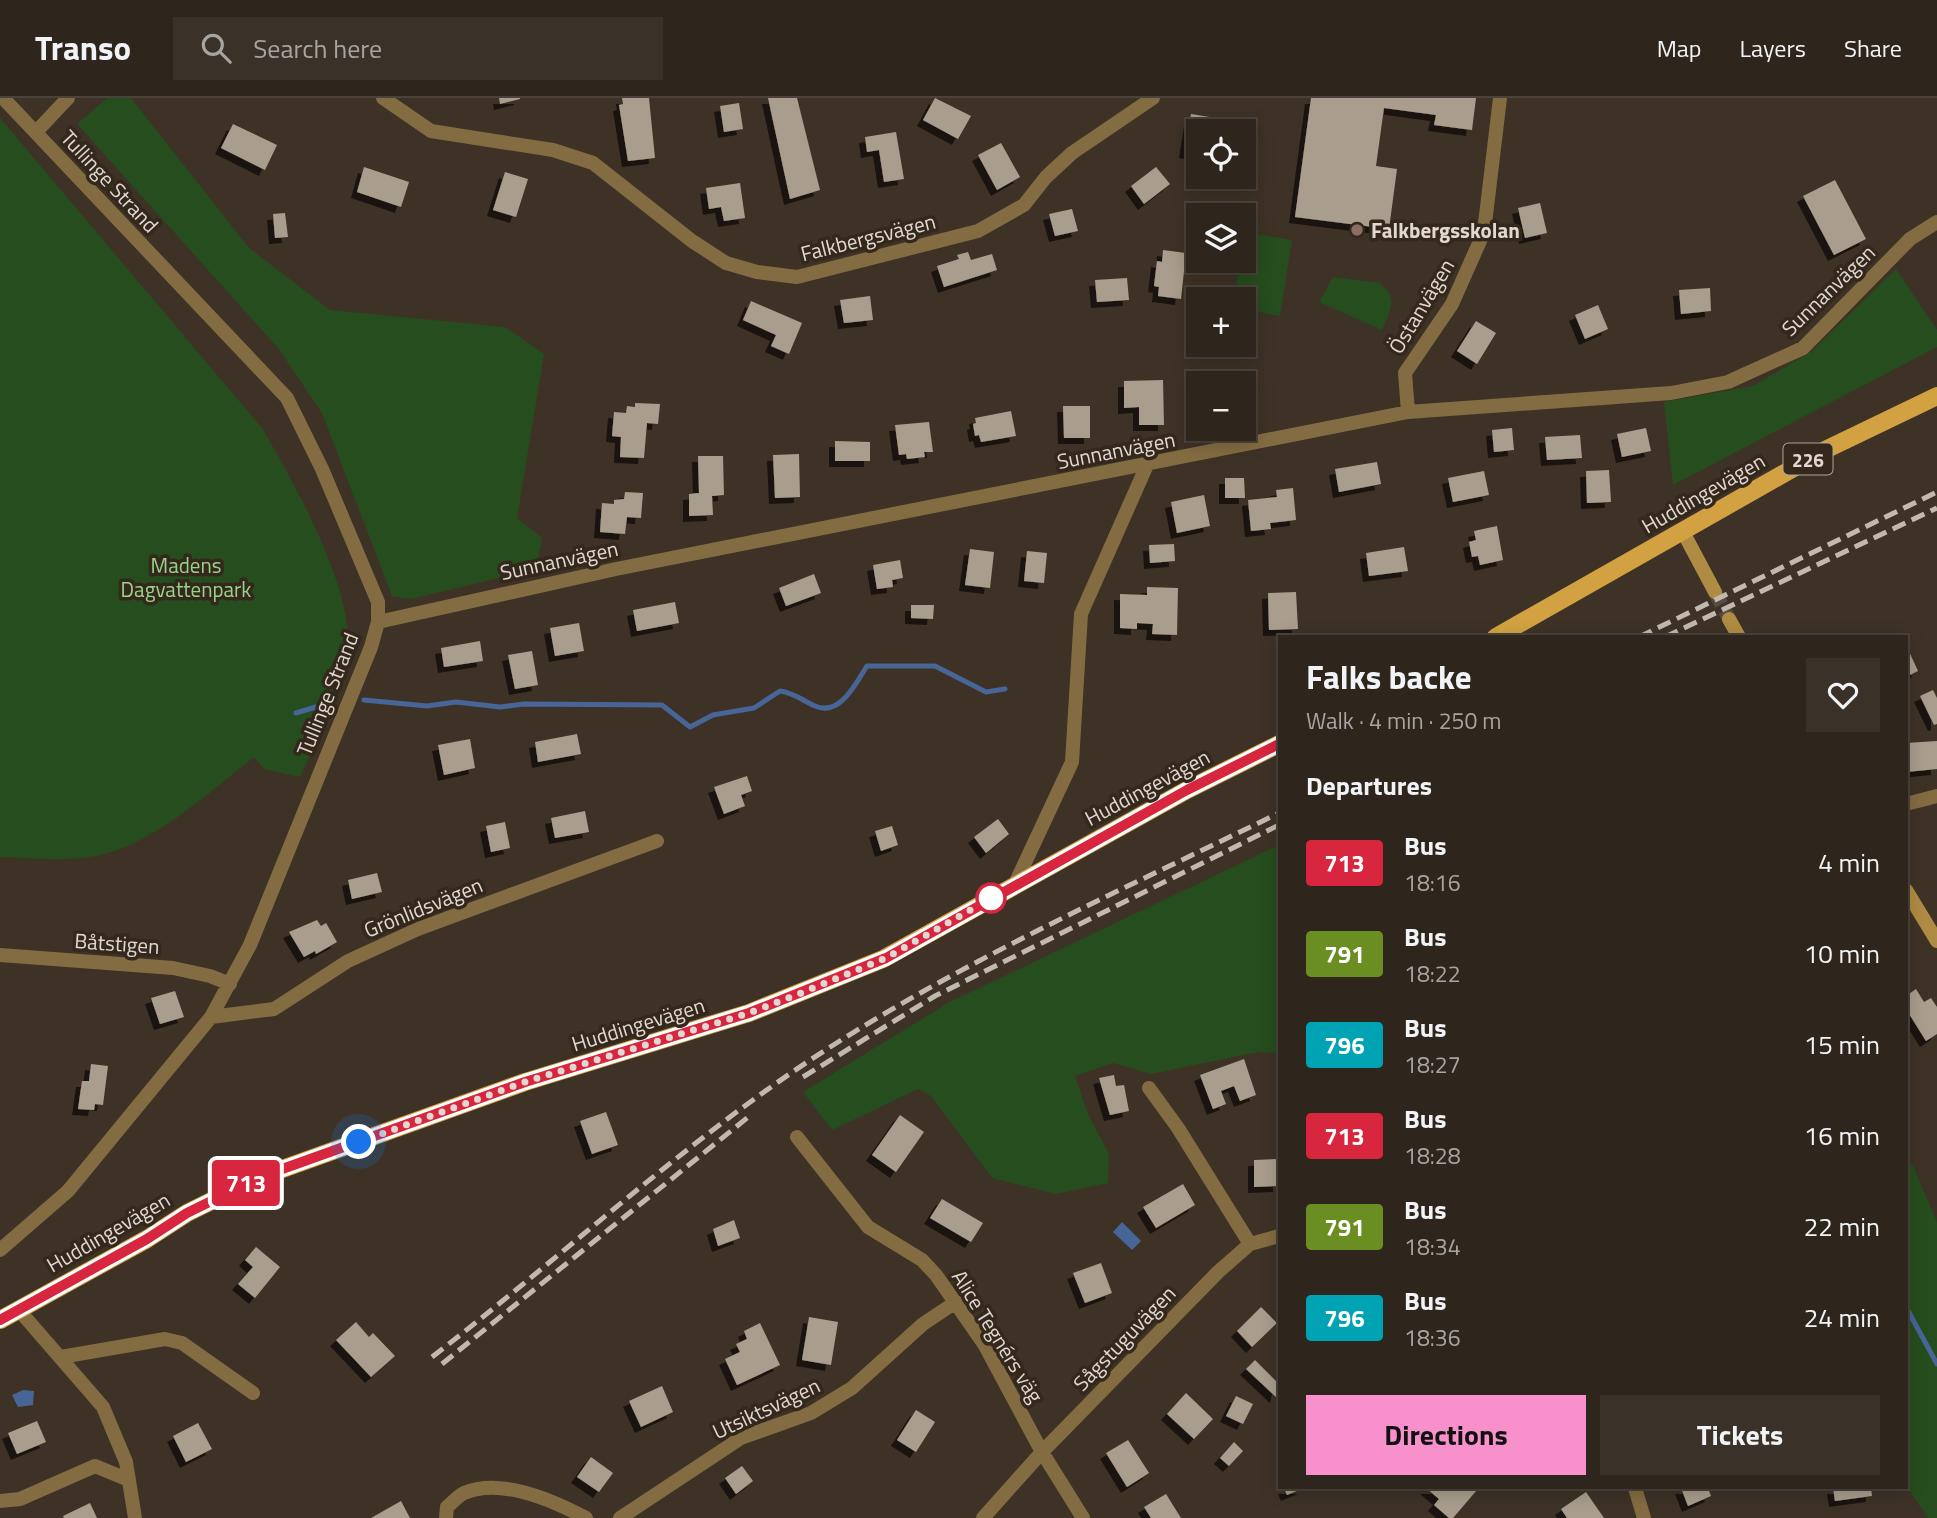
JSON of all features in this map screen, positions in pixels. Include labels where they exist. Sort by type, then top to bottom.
[{"type":"main road","name":"Huddingevägen","points":[[1499,635],[1827,449],[1937,396]]},
{"type":"main road","name":"Huddingevägen","points":[[0,1320],[147,1239],[187,1213],[260,1177],[525,1082],[749,1013],[903,949],[1187,790],[1278,744]]},
{"type":"street","name":"Tullinge Strand","points":[[0,1250],[68,1191],[211,1017],[250,945],[378,622],[378,602],[322,469],[287,398],[3,98]]},
{"type":"street","points":[[36,132],[68,98]]},
{"type":"street","name":"Falkbergsvägen","points":[[383,98],[430,131],[553,150],[593,163],[692,241],[726,263],[757,272],[797,277],[978,231],[1006,218],[1024,205],[1046,177],[1072,152],[1153,98]]},
{"type":"street","name":"Östanvägen","points":[[1408,412],[1405,373],[1452,304],[1485,232],[1500,98]]},
{"type":"street","name":"Sunnanvägen","points":[[378,622],[616,569],[1408,412],[1671,393],[1728,382],[1803,348],[1910,239],[1937,222]]},
{"type":"street","points":[[1015,884],[1072,762],[1081,614],[1147,465]]},
{"type":"street","points":[[1682,530],[1715,592]]},
{"type":"street","points":[[1729,619],[1738,635]]},
{"type":"street","points":[[1908,803],[1937,796]]},
{"type":"street","name":"Grönlidsvägen","points":[[211,1017],[274,1009],[348,961],[418,929],[657,841]]},
{"type":"street","points":[[1908,893],[1937,941]]},
{"type":"street","name":"Båtstigen","points":[[0,955],[173,968],[211,975],[230,984]]},
{"type":"street","points":[[1149,1088],[1178,1128],[1250,1244]]},
{"type":"street","name":"Alice Tegnérs väg","points":[[797,1137],[868,1227],[922,1260],[956,1302],[984,1344],[1042,1452],[1083,1518]]},
{"type":"street","name":"Sågstuguvägen","points":[[983,1518],[1042,1452],[1210,1280],[1250,1244],[1278,1236]]},
{"type":"street","name":"Utsiktsvägen","points":[[620,1518],[741,1438],[811,1413],[852,1388],[923,1324],[956,1302]]},
{"type":"street","points":[[19,1309],[103,1407],[126,1462],[135,1518]]},
{"type":"street","points":[[61,1357],[165,1339],[182,1343],[253,1393]]},
{"type":"street","points":[[0,1502],[20,1499],[95,1466],[129,1479]]},
{"type":"street","points":[[446,1518],[447,1507],[464,1493],[504,1489],[531,1492],[586,1518]]},
{"type":"street","points":[[1635,1489],[1644,1518]]},
{"type":"green space","points":[[107,98],[131,98],[249,248],[330,310],[505,327],[544,354],[517,518],[542,538],[536,569],[411,599],[392,596],[322,413],[278,348],[77,124]]},
{"type":"green space","name":"Madens Dagvattenpark","points":[[0,118],[262,428],[290,477],[320,539],[343,602],[348,631],[347,656],[339,688],[300,777],[264,769],[254,757],[180,816],[159,829],[117,850],[85,858],[0,857]]},
{"type":"green space","points":[[1256,234],[1292,240],[1280,316],[1256,311],[1256,287],[1236,287],[1238,273],[1256,273]]},
{"type":"green space","points":[[1896,269],[1937,330],[1937,347],[1673,485],[1664,402],[1753,386],[1812,351]]},
{"type":"green space","points":[[1333,277],[1379,283],[1385,288],[1391,305],[1382,330],[1319,302]]},
{"type":"green space","points":[[1278,845],[1278,1053],[1258,1052],[1151,1074],[1113,1063],[1075,1076],[1088,1114],[1109,1154],[1108,1183],[1056,1194],[992,1178],[931,1096],[918,1089],[832,1130],[803,1092],[948,1003]]},
{"type":"green space","points":[[1908,1159],[1937,1222],[1937,1518],[1928,1518],[1908,1488]]},
{"type":"water","points":[[1122,1222],[1141,1241],[1132,1250],[1113,1232]]},
{"type":"water","points":[[23,1390],[34,1391],[33,1405],[18,1407],[12,1395]]},
{"type":"building","points":[[499,98],[520,98],[520,99],[500,104]]},
{"type":"building","points":[[622,98],[649,98],[655,158],[628,161],[619,105],[623,104]]},
{"type":"building","points":[[768,98],[797,98],[820,190],[790,199]]},
{"type":"building","points":[[935,98],[971,116],[958,139],[923,120]]},
{"type":"building","points":[[1311,98],[1476,98],[1472,130],[1434,125],[1436,115],[1384,108],[1376,166],[1397,169],[1389,229],[1295,217]]},
{"type":"building","points":[[739,103],[743,129],[724,132],[720,106]]},
{"type":"building","points":[[1191,114],[1216,118],[1216,119],[1190,119]]},
{"type":"building","points":[[233,124],[277,145],[265,170],[221,148]]},
{"type":"building","points":[[896,132],[904,179],[884,182],[879,150],[867,152],[865,137]]},
{"type":"building","points":[[1001,143],[1020,177],[997,190],[978,155]]},
{"type":"building","points":[[364,167],[409,182],[401,207],[357,192]]},
{"type":"building","points":[[1156,167],[1170,184],[1144,204],[1131,186]]},
{"type":"building","points":[[505,172],[528,179],[516,217],[493,210]]},
{"type":"building","points":[[1835,180],[1866,239],[1834,255],[1803,196]]},
{"type":"building","points":[[740,183],[745,218],[724,221],[721,207],[709,209],[706,188]]},
{"type":"building","points":[[1540,203],[1547,233],[1525,238],[1518,208]]},
{"type":"building","points":[[1072,209],[1078,231],[1055,236],[1049,214]]},
{"type":"building","points":[[285,213],[288,237],[275,238],[273,214]]},
{"type":"building","points":[[1163,250],[1186,253],[1181,299],[1158,296],[1159,287],[1154,286],[1157,261],[1162,262]]},
{"type":"building","points":[[968,252],[971,260],[992,254],[997,270],[944,287],[937,266],[959,259],[957,255]]},
{"type":"building","points":[[1127,278],[1129,300],[1097,302],[1095,280]]},
{"type":"building","points":[[1710,288],[1711,311],[1681,314],[1679,290]]},
{"type":"building","points":[[870,296],[873,320],[844,323],[840,300]]},
{"type":"building","points":[[751,301],[802,323],[789,354],[771,346],[776,335],[743,320]]},
{"type":"building","points":[[1598,305],[1608,329],[1585,339],[1575,315]]},
{"type":"building","points":[[1476,321],[1496,333],[1477,364],[1457,351]]},
{"type":"building","points":[[1163,380],[1164,425],[1139,425],[1139,407],[1124,408],[1124,381]]},
{"type":"building","points":[[635,403],[660,404],[658,424],[647,423],[644,458],[620,457],[621,437],[612,436],[614,412],[626,413],[627,406],[635,407]]},
{"type":"building","points":[[1063,406],[1090,406],[1090,438],[1064,438]]},
{"type":"building","points":[[1011,411],[1016,436],[981,442],[979,435],[975,436],[975,418]]},
{"type":"building","points":[[929,422],[933,452],[924,452],[925,457],[907,459],[906,454],[899,455],[895,425]]},
{"type":"building","points":[[1512,428],[1514,450],[1494,452],[1492,430]]},
{"type":"building","points":[[1646,428],[1651,451],[1622,457],[1617,434]]},
{"type":"building","points":[[1580,435],[1582,458],[1547,460],[1545,437]]},
{"type":"building","points":[[835,441],[870,442],[870,461],[835,461]]},
{"type":"building","points":[[799,454],[800,497],[775,498],[773,455]]},
{"type":"building","points":[[698,456],[723,456],[724,495],[712,496],[713,515],[689,516],[689,494],[699,493]]},
{"type":"building","points":[[1377,462],[1381,484],[1339,492],[1335,469]]},
{"type":"building","points":[[1609,470],[1611,502],[1587,503],[1586,471]]},
{"type":"building","points":[[1484,471],[1489,495],[1453,502],[1448,478]]},
{"type":"building","points":[[1225,478],[1244,478],[1245,498],[1225,498]]},
{"type":"building","points":[[1293,488],[1296,520],[1270,523],[1271,529],[1251,531],[1248,500],[1277,497],[1276,490]]},
{"type":"building","points":[[625,492],[643,493],[641,518],[627,517],[625,534],[600,532],[602,503],[614,504],[614,500],[624,499]]},
{"type":"building","points":[[1204,495],[1210,526],[1177,533],[1171,502]]},
{"type":"building","points":[[1497,526],[1503,560],[1480,565],[1478,556],[1472,557],[1469,542],[1476,540],[1474,531]]},
{"type":"building","points":[[1174,544],[1175,561],[1150,563],[1149,545]]},
{"type":"building","points":[[1404,547],[1408,571],[1369,576],[1366,553]]},
{"type":"building","points":[[970,549],[994,552],[990,588],[965,585]]},
{"type":"building","points":[[1027,551],[1047,553],[1044,583],[1024,581]]},
{"type":"building","points":[[900,560],[903,578],[892,580],[893,587],[877,589],[873,565]]},
{"type":"building","points":[[814,574],[821,593],[786,606],[779,588]]},
{"type":"building","points":[[1147,587],[1178,588],[1177,635],[1152,634],[1153,624],[1137,623],[1137,629],[1120,628],[1120,594],[1147,595]]},
{"type":"building","points":[[1296,592],[1298,629],[1269,630],[1268,593]]},
{"type":"building","points":[[675,602],[679,623],[637,631],[633,610]]},
{"type":"building","points":[[911,605],[934,605],[933,619],[911,618]]},
{"type":"building","points":[[579,623],[584,651],[555,656],[550,628]]},
{"type":"building","points":[[480,641],[483,661],[444,667],[441,648]]},
{"type":"building","points":[[1908,649],[1918,671],[1908,676]]},
{"type":"building","points":[[532,651],[538,685],[515,689],[508,655]]},
{"type":"building","points":[[1933,690],[1937,698],[1937,724],[1934,725],[1920,696]]},
{"type":"building","points":[[577,734],[581,754],[538,762],[535,742]]},
{"type":"building","points":[[470,739],[475,768],[444,775],[438,745]]},
{"type":"building","points":[[1937,741],[1937,769],[1908,772],[1908,743]]},
{"type":"building","points":[[747,776],[752,791],[741,795],[745,806],[724,814],[714,787]]},
{"type":"building","points":[[585,811],[589,832],[555,838],[551,818]]},
{"type":"building","points":[[998,819],[1009,834],[986,853],[974,837]]},
{"type":"building","points":[[505,822],[510,848],[491,852],[486,826]]},
{"type":"building","points":[[892,826],[898,845],[881,851],[875,831]]},
{"type":"building","points":[[377,873],[382,892],[352,899],[348,880]]},
{"type":"building","points":[[317,920],[321,926],[326,923],[337,942],[316,954],[315,951],[304,957],[289,932]]},
{"type":"building","points":[[1916,989],[1924,1002],[1931,998],[1937,1007],[1937,1034],[1926,1041],[1908,1012],[1908,995]]},
{"type":"building","points":[[175,991],[184,1017],[160,1024],[151,998]]},
{"type":"building","points":[[1244,1059],[1256,1095],[1240,1101],[1234,1086],[1221,1091],[1226,1104],[1213,1109],[1200,1075]]},
{"type":"building","points":[[91,1064],[108,1066],[103,1105],[95,1104],[94,1110],[78,1109],[82,1081],[89,1081]]},
{"type":"building","points":[[1114,1075],[1116,1086],[1124,1085],[1129,1111],[1110,1115],[1099,1078]]},
{"type":"building","points":[[606,1112],[618,1145],[592,1154],[580,1121]]},
{"type":"building","points":[[900,1115],[924,1132],[896,1172],[872,1155]]},
{"type":"building","points":[[1278,1159],[1278,1186],[1254,1187],[1254,1160]]},
{"type":"building","points":[[1183,1184],[1195,1205],[1156,1228],[1143,1207]]},
{"type":"building","points":[[942,1199],[983,1223],[971,1242],[930,1218]]},
{"type":"building","points":[[734,1220],[740,1238],[718,1246],[713,1229]]},
{"type":"building","points":[[256,1247],[280,1267],[255,1298],[238,1284],[253,1267],[245,1260]]},
{"type":"building","points":[[1101,1263],[1112,1293],[1085,1303],[1073,1273]]},
{"type":"building","points":[[1261,1307],[1277,1323],[1252,1347],[1237,1331]]},
{"type":"building","points":[[809,1317],[838,1322],[831,1365],[802,1360]]},
{"type":"building","points":[[356,1322],[369,1337],[373,1333],[395,1356],[371,1377],[336,1340]]},
{"type":"building","points":[[760,1323],[780,1365],[737,1385],[725,1359],[740,1352],[736,1344],[747,1339],[744,1331]]},
{"type":"building","points":[[1255,1360],[1278,1383],[1276,1397],[1246,1369]]},
{"type":"building","points":[[662,1386],[673,1412],[641,1427],[629,1401]]},
{"type":"building","points":[[1186,1393],[1213,1419],[1194,1439],[1167,1414]]},
{"type":"building","points":[[1236,1396],[1253,1404],[1243,1424],[1226,1416]]},
{"type":"building","points":[[916,1410],[935,1422],[916,1452],[897,1440]]},
{"type":"building","points":[[37,1421],[46,1442],[17,1454],[8,1433]]},
{"type":"building","points":[[198,1423],[212,1449],[186,1462],[173,1436]]},
{"type":"building","points":[[1128,1440],[1149,1473],[1127,1487],[1106,1453]]},
{"type":"building","points":[[1234,1442],[1243,1451],[1229,1466],[1220,1458]]},
{"type":"building","points":[[591,1457],[613,1473],[599,1492],[577,1477]]},
{"type":"building","points":[[742,1466],[753,1481],[736,1494],[725,1478]]},
{"type":"building","points":[[1284,1489],[1302,1489],[1287,1495]]},
{"type":"building","points":[[1427,1489],[1477,1490],[1453,1518],[1449,1518],[1434,1505],[1439,1499]]},
{"type":"building","points":[[1681,1489],[1708,1489],[1711,1496],[1688,1506]]},
{"type":"building","points":[[1833,1489],[1871,1489],[1872,1496],[1835,1501]]},
{"type":"building","points":[[1586,1492],[1604,1518],[1567,1518],[1561,1509]]},
{"type":"building","points":[[1166,1494],[1181,1518],[1151,1518],[1144,1507]]},
{"type":"building","points":[[401,1501],[410,1518],[371,1518]]},
{"type":"building","points":[[90,1503],[97,1518],[64,1518],[63,1516]]},
{"type":"waterway","points":[[364,700],[427,706],[456,702],[500,707],[524,704],[662,705],[690,727],[713,715],[754,708],[780,691],[815,706],[832,707],[840,703],[852,689],[867,666],[935,666],[986,692],[1005,689]]},
{"type":"waterway","points":[[296,713],[332,702]]},
{"type":"waterway","points":[[1908,1311],[1937,1364]]},
{"type":"tunnel","points":[[1715,592],[1729,619]]},
{"type":"railway","points":[[1643,635],[1937,492]]},
{"type":"railway","points":[[1669,635],[1937,508]]},
{"type":"railway","points":[[432,1357],[673,1161],[824,1051],[934,985],[991,955],[1278,813]]},
{"type":"railway","points":[[803,1077],[935,996],[1278,825]]},
{"type":"railway","points":[[442,1364],[752,1114]]},
{"type":"bus line","name":"713","points":[[0,1320],[147,1239],[217,1196],[260,1177],[525,1082],[749,1013],[886,958],[1187,790],[1278,744]]},
{"type":"place","name":"Falkbergsskolan","points":[[1357,230]]},
{"type":"route","points":[[359,1142],[525,1082],[749,1013],[827,983],[886,958],[995,896],[991,898]]}]
